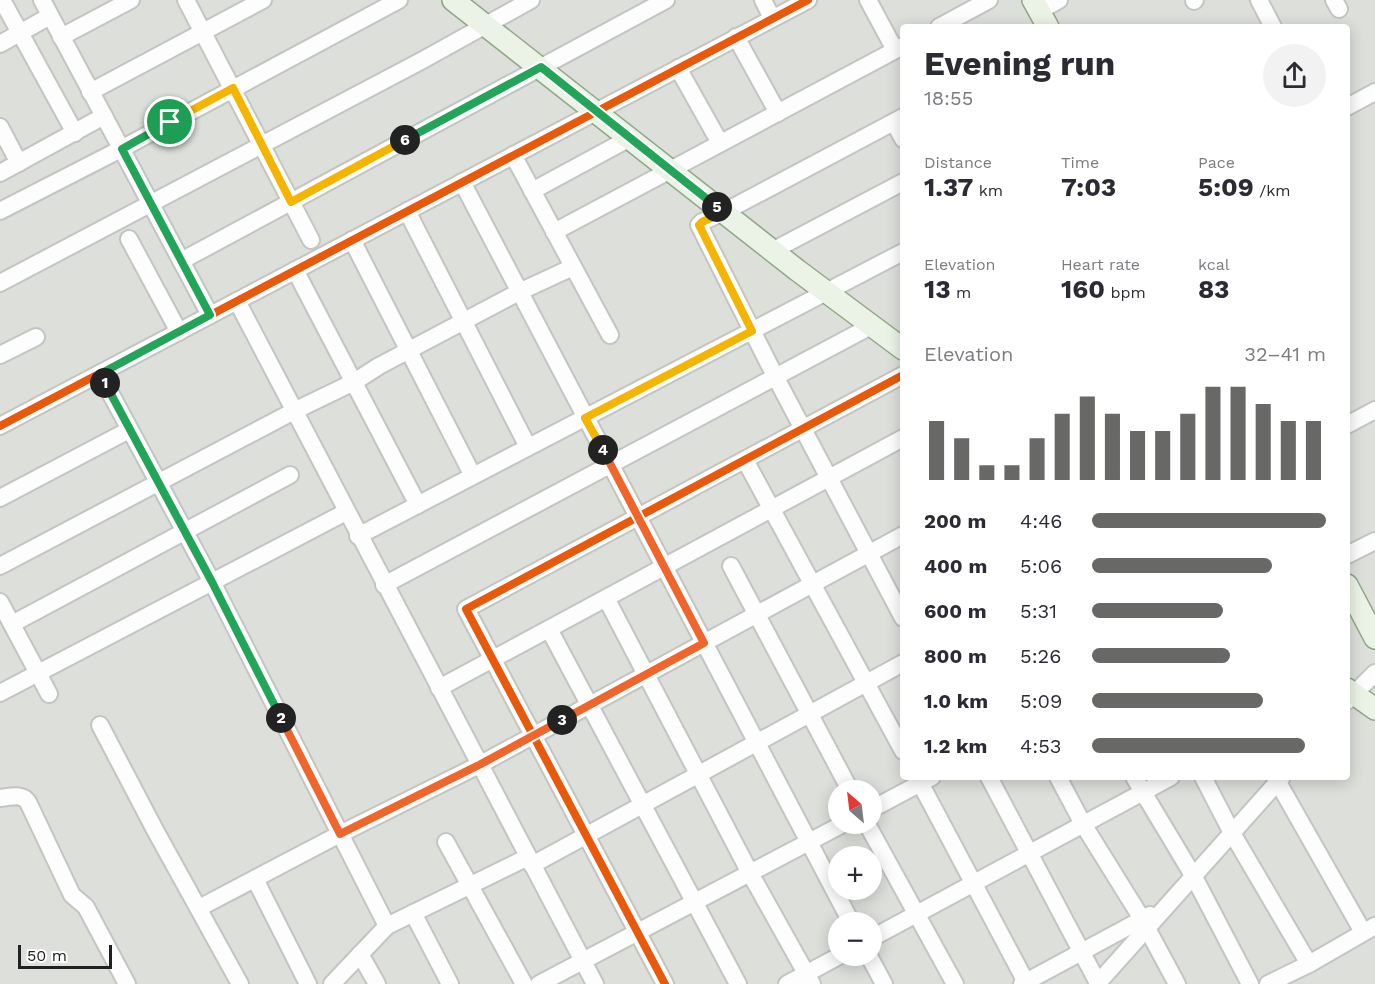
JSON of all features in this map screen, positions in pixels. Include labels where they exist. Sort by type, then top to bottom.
[{"type":"main road","points":[[453,0],[826,292],[871,326],[899,342]]},
{"type":"main road","points":[[1350,591],[1375,638]]},
{"type":"main road","points":[[1350,695],[1375,710]]},
{"type":"street","points":[[2,0],[75,133]]},
{"type":"street","points":[[42,0],[210,315]]},
{"type":"street","points":[[61,37],[131,0]]},
{"type":"street","points":[[186,0],[311,240]]},
{"type":"street","points":[[90,92],[263,0]]},
{"type":"street","points":[[0,211],[122,149],[399,0]]},
{"type":"street","points":[[0,284],[421,61],[531,0]]},
{"type":"street","points":[[181,261],[666,0]]},
{"type":"street","points":[[763,0],[772,18]]},
{"type":"street","points":[[0,426],[808,0]]},
{"type":"street","points":[[554,232],[899,48],[868,0]]},
{"type":"street","points":[[945,24],[989,0]]},
{"type":"street","points":[[1040,13],[1059,0]]},
{"type":"street","points":[[1259,0],[1271,24]]},
{"type":"street","points":[[0,44],[50,16]]},
{"type":"street","points":[[736,37],[778,112]]},
{"type":"street","points":[[678,68],[720,143]]},
{"type":"street","points":[[1350,105],[1375,92]]},
{"type":"street","points":[[0,173],[104,116]]},
{"type":"street","points":[[899,119],[699,225],[775,376],[900,612]]},
{"type":"street","points":[[0,127],[19,163]]},
{"type":"street","points":[[532,191],[630,138]]},
{"type":"street","points":[[513,155],[610,335]]},
{"type":"street","points":[[462,182],[846,912]]},
{"type":"street","points":[[772,250],[900,184]]},
{"type":"street","points":[[407,211],[528,447]]},
{"type":"street","points":[[129,239],[179,332]]},
{"type":"street","points":[[352,240],[473,476]]},
{"type":"street","points":[[358,536],[900,254]]},
{"type":"street","points":[[0,566],[294,411],[354,382],[519,292],[573,267]]},
{"type":"street","points":[[295,270],[418,505]]},
{"type":"street","points":[[237,301],[358,536],[595,984]]},
{"type":"street","points":[[384,585],[871,326]]},
{"type":"street","points":[[0,355],[36,336]]},
{"type":"street","points":[[100,374],[212,582],[387,926]]},
{"type":"street","points":[[665,984],[466,609],[900,377]]},
{"type":"street","points":[[1350,423],[1375,410]]},
{"type":"street","points":[[0,498],[129,430]]},
{"type":"street","points":[[439,688],[900,440]]},
{"type":"street","points":[[745,460],[900,745]]},
{"type":"street","points":[[12,624],[290,475]]},
{"type":"street","points":[[0,693],[346,512]]},
{"type":"street","points":[[199,908],[479,765],[900,537]]},
{"type":"street","points":[[1353,552],[1375,541]]},
{"type":"street","points":[[731,566],[845,780]]},
{"type":"street","points":[[606,598],[750,873],[809,979]]},
{"type":"street","points":[[0,602],[49,694]]},
{"type":"street","points":[[549,629],[738,984]]},
{"type":"street","points":[[332,984],[387,926],[469,885],[586,836],[900,665]]},
{"type":"street","points":[[1350,693],[1375,673]]},
{"type":"street","points":[[100,725],[240,984]]},
{"type":"street","points":[[882,803],[921,780]]},
{"type":"street","points":[[924,780],[1025,983],[1081,952],[1144,923],[1166,907],[1277,780]]},
{"type":"street","points":[[991,780],[1098,983],[1144,923]]},
{"type":"street","points":[[1060,780],[1083,824],[1144,923],[1177,984]]},
{"type":"street","points":[[1136,780],[1194,877],[1250,984]]},
{"type":"street","points":[[882,933],[1166,780]]},
{"type":"street","points":[[1205,780],[1232,833],[1309,964]]},
{"type":"street","points":[[1268,984],[1309,964],[1369,929],[1279,780]]},
{"type":"street","points":[[0,798],[25,797],[72,895],[86,908],[127,984]]},
{"type":"street","points":[[539,984],[828,832]]},
{"type":"street","points":[[873,834],[956,984]]},
{"type":"street","points":[[446,842],[524,984]]},
{"type":"street","points":[[255,879],[308,984]]},
{"type":"street","points":[[412,913],[450,984]]},
{"type":"street","points":[[360,954],[377,984]]},
{"type":"street","points":[[786,984],[809,979],[828,964]]},
{"type":"street","points":[[874,966],[884,984]]},
{"type":"shaded area","points":[[0,0],[1375,0],[1375,984],[0,984]]},
{"type":"cycle path","points":[[0,426],[808,0]]},
{"type":"cycle path","points":[[665,984],[466,609],[900,377]]},
{"type":"route","points":[[541,67],[724,212],[702,222],[699,225],[700,231],[752,331],[585,418],[704,643],[479,765],[340,834],[212,582],[100,374],[210,315],[122,149],[170,122],[233,88],[291,202],[541,67]]}]
